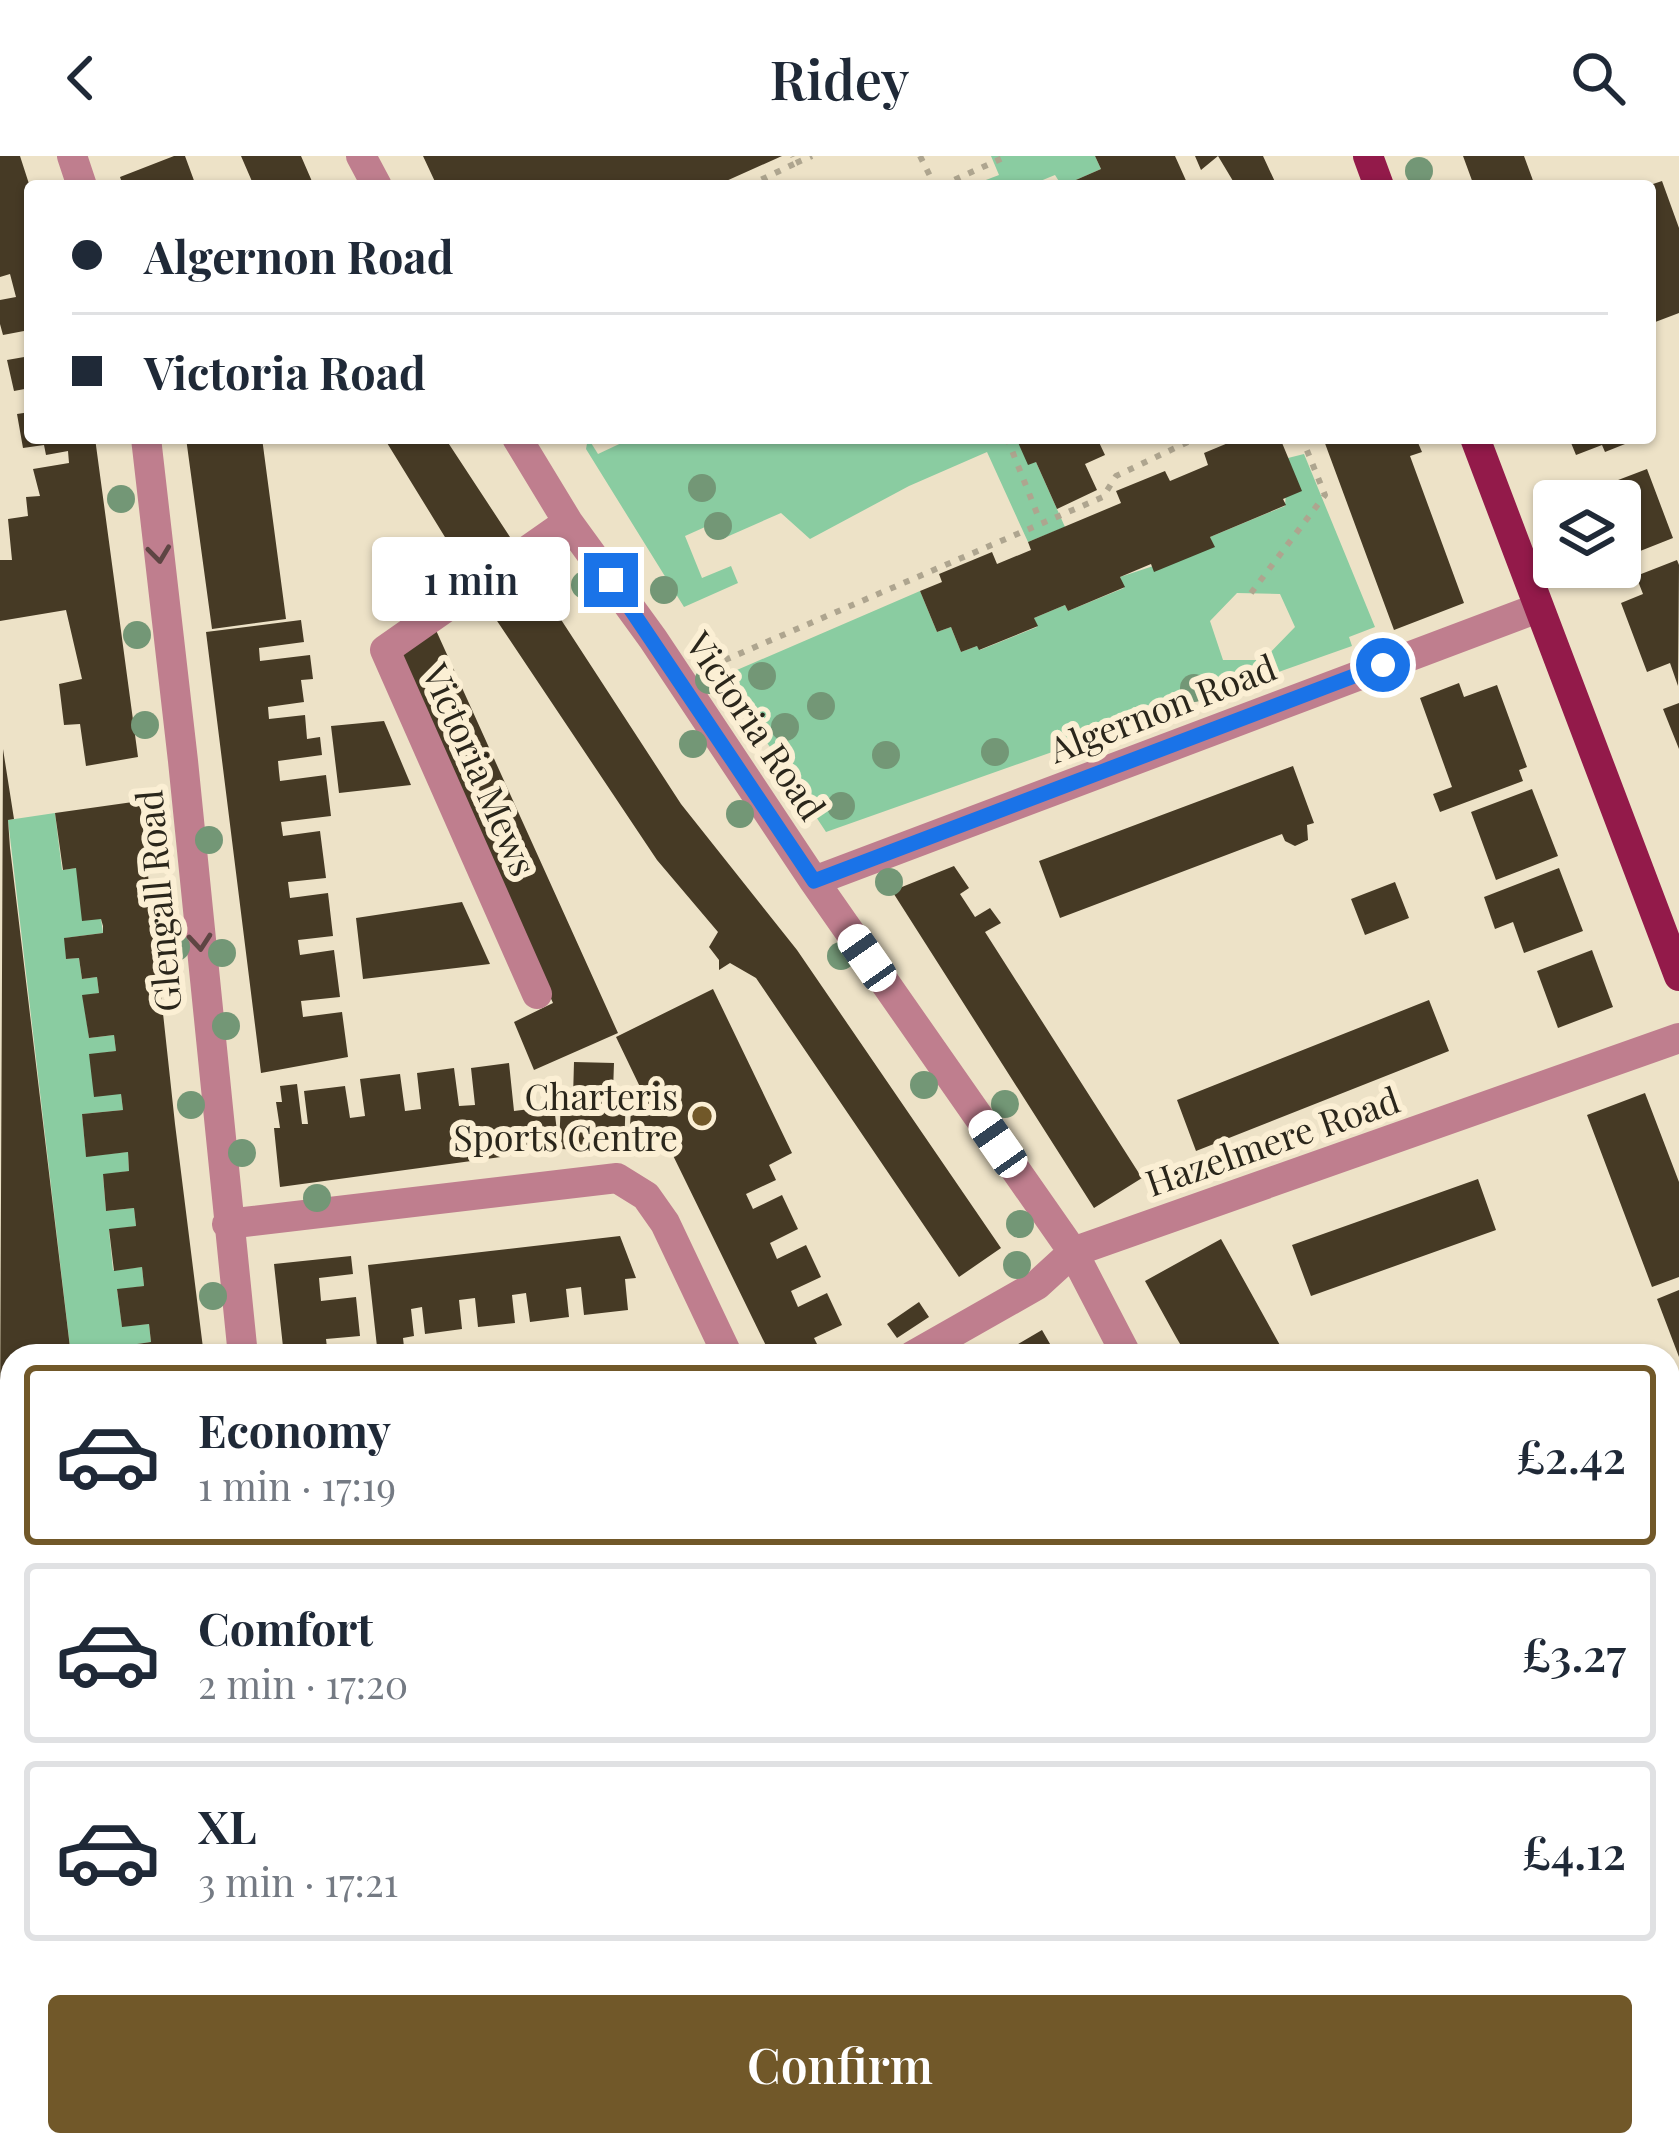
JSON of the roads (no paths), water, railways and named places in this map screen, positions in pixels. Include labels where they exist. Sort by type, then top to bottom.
[{"type":"main road","points":[[1477,444],[1679,976]]},
{"type":"street","name":"Glengall Road","points":[[147,444],[242,1344]]},
{"type":"street","name":"Victoria Road","points":[[521,444],[568,522],[1072,1252],[1121,1344]]},
{"type":"street","name":"Victoria Mews","points":[[538,994],[385,650],[568,522]]},
{"type":"street","name":"Algernon Road","points":[[814,881],[1538,608]]},
{"type":"street","name":"Hazelmere Road","points":[[933,1344],[1037,1285],[1072,1252],[1679,1038]]},
{"type":"street","points":[[227,1224],[617,1178],[646,1196],[665,1223],[722,1344]]},
{"type":"place","name":"Charteris Sports Centre","points":[[702,1116]]}]
